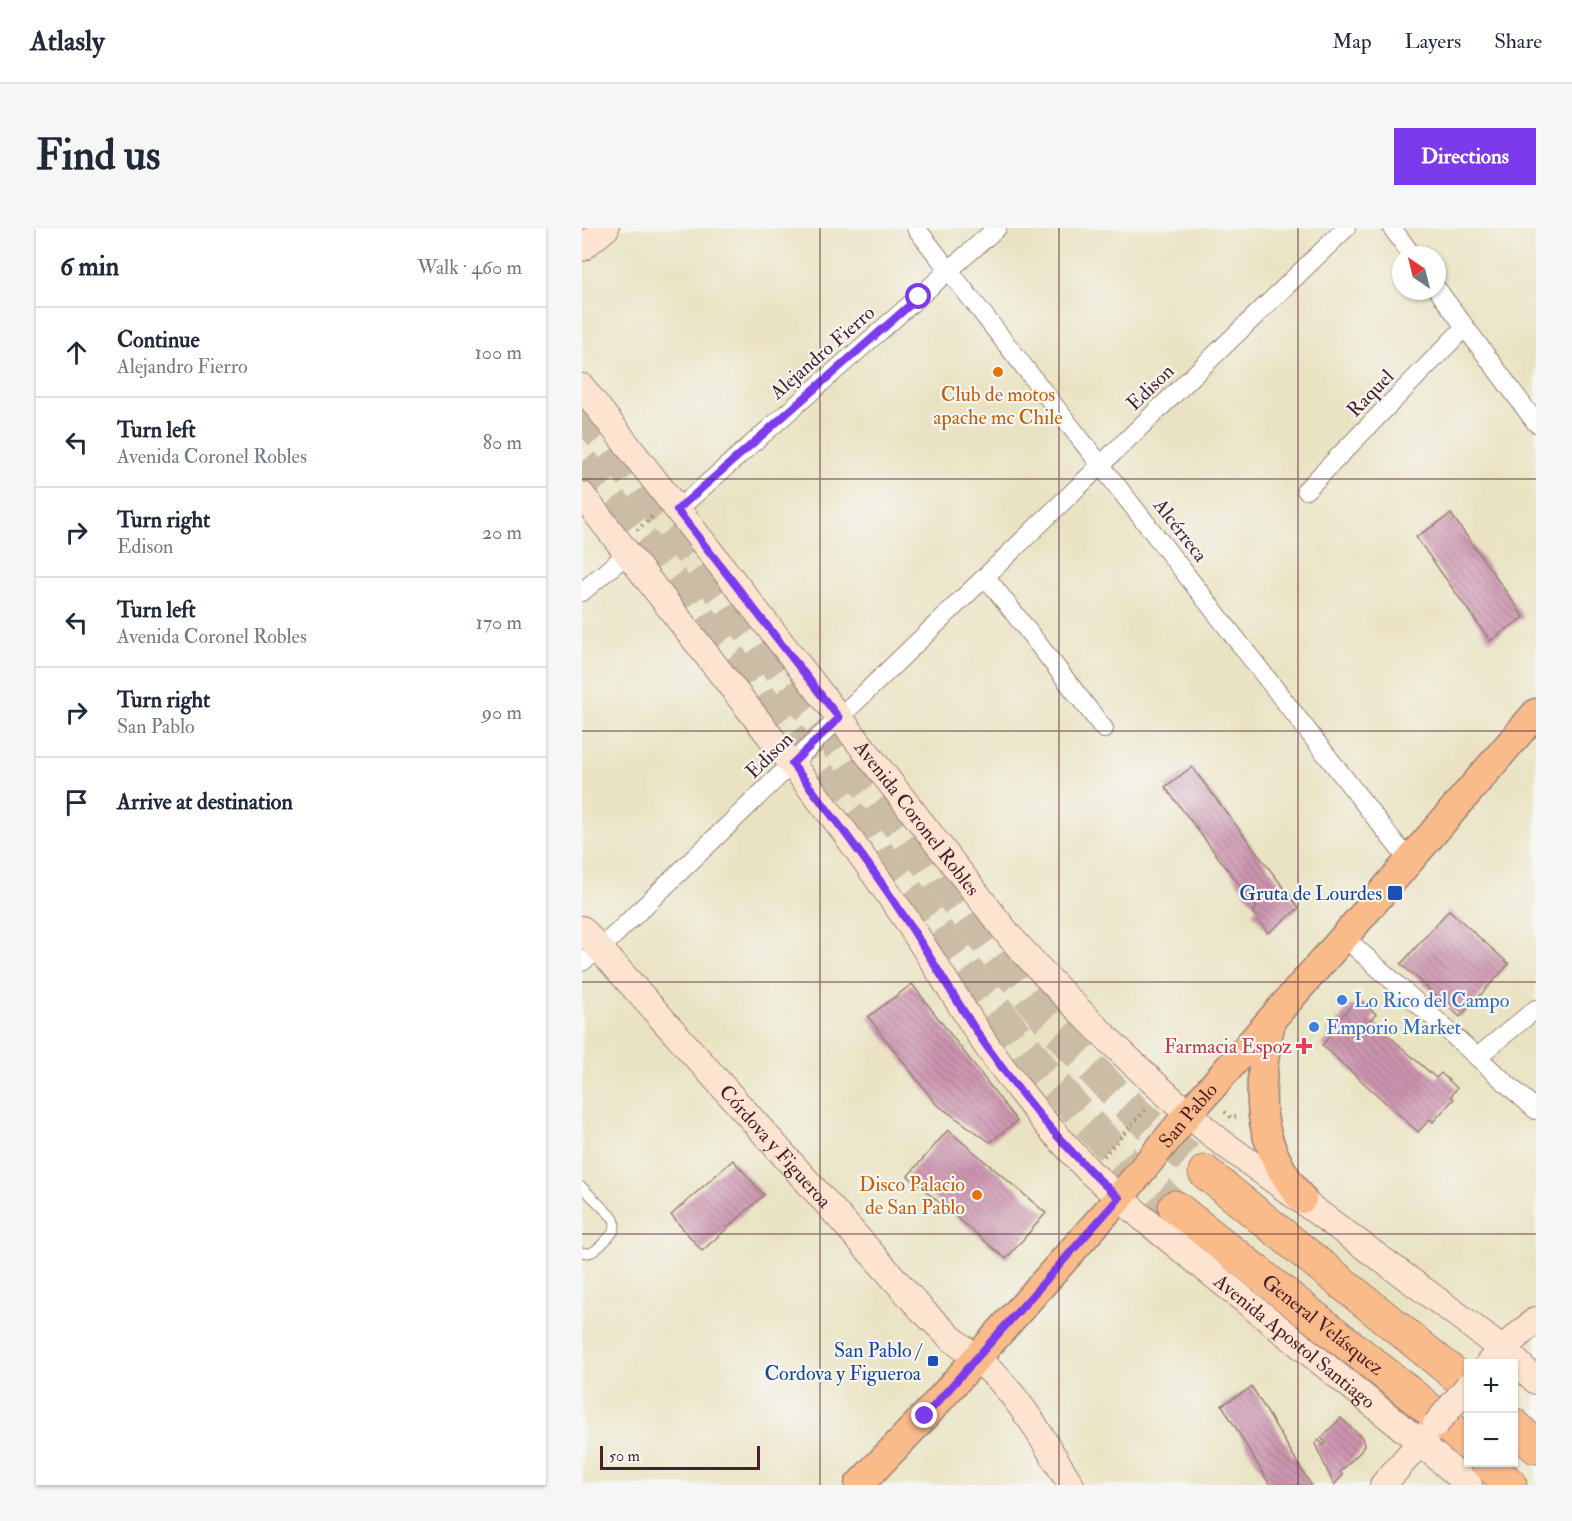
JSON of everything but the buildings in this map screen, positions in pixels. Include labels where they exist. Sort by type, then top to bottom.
[{"type":"highway","points":[[1205,1172],[1464,1382]]},
{"type":"highway","name":"General Velásquez","points":[[1175,1207],[1397,1383],[1464,1440]]},
{"type":"highway","points":[[1518,1429],[1536,1447]]},
{"type":"highway","points":[[1492,1467],[1510,1485]]},
{"type":"main road","points":[[582,248],[606,228]]},
{"type":"main road","name":"Avenida Coronel Robles","points":[[582,387],[1011,938],[1089,1022],[1188,1114]]},
{"type":"main road","points":[[582,495],[876,874],[986,1045],[1017,1087],[1048,1126],[1090,1172],[1119,1198]]},
{"type":"main road","name":"San Pablo","points":[[859,1485],[925,1416],[1119,1198],[1188,1114],[1344,937],[1536,713]]},
{"type":"main road","name":"Córdova y Figueroa","points":[[582,929],[591,955],[922,1310],[998,1378],[1033,1423],[1071,1485]]},
{"type":"main road","points":[[1271,1021],[1262,1083],[1264,1126],[1269,1146],[1278,1166],[1302,1199]]},
{"type":"main road","points":[[1188,1114],[1216,1138],[1463,1318],[1495,1357],[1536,1381]]},
{"type":"main road","name":"Avenida Apostol Santiago","points":[[1119,1198],[1428,1434],[1469,1485]]},
{"type":"main road","points":[[1495,1357],[1536,1320]]},
{"type":"main road","points":[[1383,1485],[1464,1390]]},
{"type":"street","name":"Alcérreca","points":[[916,228],[1409,861]]},
{"type":"street","name":"Alejandro Fierro","points":[[674,506],[997,228]]},
{"type":"street","name":"Edison","points":[[591,955],[792,764],[1346,228]]},
{"type":"street","points":[[1392,228],[1405,246]]},
{"type":"street","points":[[1445,300],[1536,423]]},
{"type":"street","name":"Raquel","points":[[1306,489],[1465,327]]},
{"type":"street","points":[[582,592],[624,549]]},
{"type":"street","points":[[986,577],[1104,729]]},
{"type":"street","points":[[1344,937],[1536,1110]]},
{"type":"street","points":[[1477,1057],[1536,1009]]},
{"type":"lane","points":[[582,1188],[614,1219],[615,1224],[613,1232],[593,1252],[582,1252]]},
{"type":"path","points":[[624,549],[674,506]]},
{"type":"path","points":[[1090,1172],[1163,1091]]},
{"type":"tunnel","points":[[582,410],[1022,988],[1114,1092],[1205,1172]]},
{"type":"tunnel","points":[[582,462],[1047,1076],[1124,1161],[1175,1207]]},
{"type":"place","name":"Club de motos apache mc Chile","points":[[998,372]]},
{"type":"place","name":"Gruta de Lourdes","points":[[1395,893]]},
{"type":"place","name":"Lo Rico del Campo","points":[[1342,1000]]},
{"type":"place","name":"Emporio Market","points":[[1314,1027]]},
{"type":"place","name":"Farmacia Espoz","points":[[1304,1046]]},
{"type":"place","name":"Disco Palacio de San Pablo","points":[[977,1195]]},
{"type":"place","name":"San Pablo / Cordova y Figueroa","points":[[933,1361]]},
{"type":"route","points":[[919,297],[677,510],[839,718],[792,764],[876,874],[986,1045],[1017,1087],[1082,1164],[1119,1198],[925,1416]]}]
